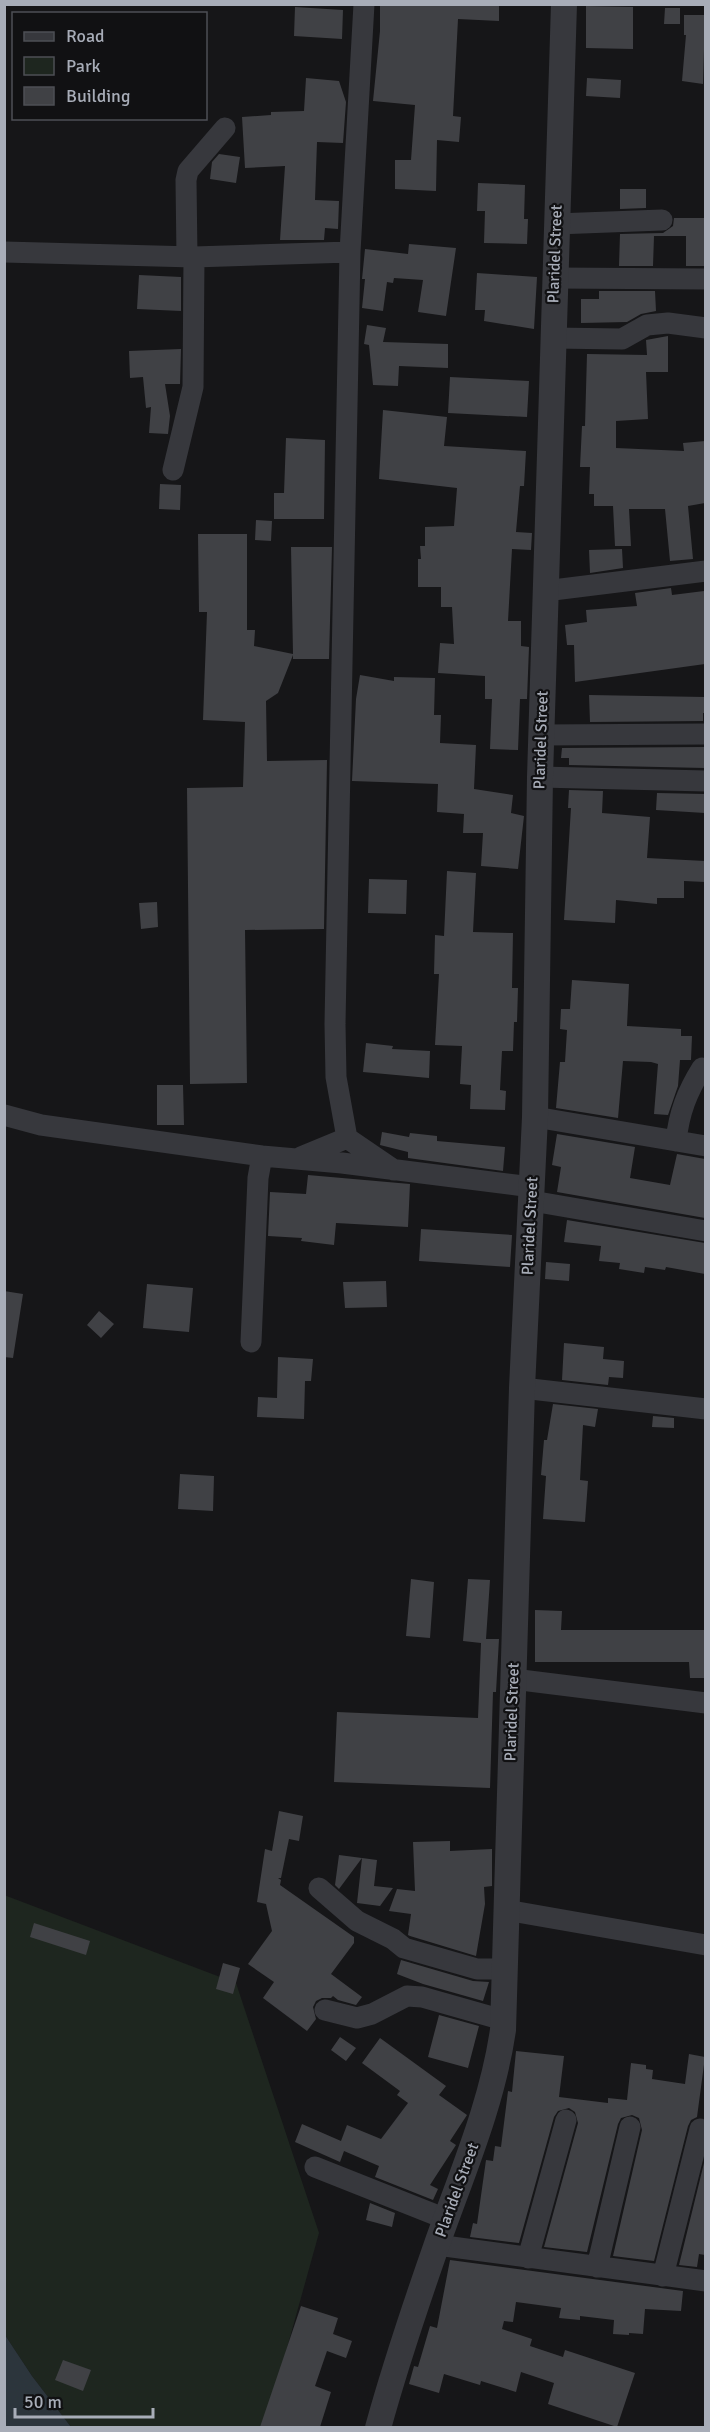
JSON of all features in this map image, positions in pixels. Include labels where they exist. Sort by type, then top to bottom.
[{"type":"street","points":[[363,4],[350,252],[335,1024],[336,1077],[347,1138],[394,1170]]},
{"type":"street","name":"Plaridel Street","points":[[378,2427],[437,2245],[498,2069],[503,2020],[522,1388],[535,1117],[541,735],[564,4]]},
{"type":"street","points":[[173,470],[193,387],[191,257],[186,180],[188,171],[225,128]]},
{"type":"street","points":[[556,224],[662,220]]},
{"type":"street","points":[[4,252],[191,257],[350,252]]},
{"type":"street","points":[[554,278],[705,279]]},
{"type":"street","points":[[553,338],[622,339],[647,326],[668,323],[705,328]]},
{"type":"street","points":[[545,591],[705,571]]},
{"type":"street","points":[[541,735],[705,734]]},
{"type":"street","points":[[540,777],[705,781]]},
{"type":"street","points":[[676,1141],[678,1119],[685,1098],[702,1068]]},
{"type":"street","points":[[4,1115],[41,1125],[262,1156],[394,1170],[532,1194],[705,1231]]},
{"type":"street","points":[[535,1117],[705,1146]]},
{"type":"street","points":[[296,1159],[347,1138]]},
{"type":"street","points":[[250,1342],[258,1178],[262,1156]]},
{"type":"street","points":[[522,1388],[705,1409]]},
{"type":"street","points":[[513,1679],[705,1703]]},
{"type":"street","points":[[319,1888],[357,1921],[393,1939],[404,1948],[477,1969],[505,1969]]},
{"type":"street","points":[[506,1910],[705,1945]]},
{"type":"street","points":[[325,2010],[357,2019],[407,1996],[422,1997],[503,2020]]},
{"type":"street","points":[[528,2258],[566,2120]]},
{"type":"street","points":[[597,2267],[630,2127]]},
{"type":"street","points":[[663,2276],[700,2129]]},
{"type":"street","points":[[315,2166],[446,2219]]},
{"type":"street","points":[[437,2245],[705,2281]]},
{"type":"green space","points":[[4,1895],[236,1983],[319,2233],[265,2427],[71,2427],[32,2376],[5,2335]]},
{"type":"shaded area","points":[[5,2335],[32,2376],[71,2427],[5,2427]]},
{"type":"building","points":[[380,4],[499,4],[499,21],[458,19],[453,116],[461,117],[459,142],[437,140],[436,191],[395,189],[395,160],[411,160],[415,105],[373,101],[380,31]]},
{"type":"building","points":[[586,6],[633,7],[633,49],[586,48]]},
{"type":"building","points":[[295,7],[343,10],[342,39],[294,36]]},
{"type":"building","points":[[665,8],[680,8],[680,24],[664,24]]},
{"type":"building","points":[[684,15],[705,15],[703,84],[682,81],[686,35],[684,35]]},
{"type":"building","points":[[306,78],[339,81],[346,102],[343,143],[317,142],[315,200],[339,201],[338,229],[325,228],[324,240],[280,240],[285,166],[245,168],[242,117],[271,115],[271,112],[304,111]]},
{"type":"building","points":[[587,78],[621,80],[620,98],[586,96]]},
{"type":"building","points":[[219,154],[240,157],[236,183],[210,179],[212,162]]},
{"type":"building","points":[[478,183],[525,185],[524,219],[528,219],[527,244],[484,243],[485,211],[477,211]]},
{"type":"building","points":[[620,189],[646,189],[646,208],[620,209]]},
{"type":"building","points":[[674,218],[705,218],[705,266],[686,266],[686,236],[654,236],[653,266],[619,266],[620,234],[663,233],[673,226]]},
{"type":"building","points":[[409,244],[456,248],[446,316],[418,312],[423,280],[394,278],[393,283],[387,282],[383,311],[362,308],[365,249],[408,254]]},
{"type":"building","points":[[477,273],[537,277],[534,329],[484,321],[485,310],[475,310]]},
{"type":"building","points":[[139,275],[181,277],[181,311],[137,309]]},
{"type":"building","points":[[599,291],[655,291],[656,311],[641,314],[627,322],[581,323],[581,299],[599,299]]},
{"type":"building","points":[[367,325],[386,328],[383,342],[448,344],[448,368],[399,366],[398,386],[373,385],[369,345],[364,344]]},
{"type":"building","points":[[668,336],[668,372],[646,372],[648,419],[616,421],[616,448],[684,451],[683,443],[705,441],[705,503],[688,506],[693,559],[670,561],[665,509],[629,509],[631,546],[615,546],[613,506],[594,506],[594,494],[589,494],[590,467],[580,467],[582,426],[585,426],[587,354],[647,355],[646,340]]},
{"type":"building","points":[[181,349],[180,384],[165,384],[170,416],[168,434],[149,433],[151,407],[146,408],[143,377],[130,378],[129,351]]},
{"type":"building","points":[[450,377],[529,381],[527,417],[448,413]]},
{"type":"building","points":[[383,410],[447,417],[444,446],[526,451],[524,486],[520,486],[516,532],[532,533],[531,550],[512,549],[508,621],[521,621],[521,646],[529,647],[527,699],[520,699],[518,750],[490,749],[492,699],[485,699],[485,676],[438,673],[440,643],[454,644],[452,607],[441,607],[441,587],[418,587],[418,559],[421,559],[420,546],[425,546],[425,527],[454,526],[457,488],[379,479]]},
{"type":"building","points":[[286,438],[325,440],[324,519],[274,519],[274,493],[284,493]]},
{"type":"building","points":[[160,484],[181,485],[180,510],[159,509]]},
{"type":"building","points":[[256,520],[272,521],[271,541],[255,540]]},
{"type":"building","points":[[198,534],[247,534],[247,630],[255,630],[254,646],[293,654],[291,547],[332,547],[329,659],[293,659],[293,655],[278,693],[266,701],[267,761],[327,760],[324,929],[245,930],[247,1083],[190,1084],[187,788],[243,787],[245,722],[203,720],[207,612],[199,612]]},
{"type":"building","points":[[622,549],[623,568],[590,573],[589,550]]},
{"type":"building","points":[[671,588],[672,595],[704,591],[705,664],[575,682],[574,645],[567,645],[565,625],[587,622],[586,610],[637,606],[635,593]]},
{"type":"building","points":[[360,675],[394,681],[394,677],[435,678],[434,715],[441,715],[440,743],[476,745],[474,789],[513,795],[511,813],[524,816],[518,869],[481,866],[483,833],[463,833],[464,814],[437,812],[438,784],[352,781],[356,699]]},
{"type":"building","points":[[589,695],[705,697],[705,713],[703,713],[703,721],[590,722]]},
{"type":"building","points":[[704,747],[705,768],[569,765],[569,758],[561,758],[562,748]]},
{"type":"building","points":[[569,790],[603,791],[602,813],[650,817],[647,858],[705,861],[705,882],[684,881],[684,898],[657,898],[657,904],[616,900],[615,923],[564,920],[571,808],[568,808]]},
{"type":"building","points":[[657,793],[705,794],[705,813],[656,810]]},
{"type":"building","points":[[447,871],[476,873],[473,932],[513,933],[512,988],[518,988],[517,1022],[514,1022],[513,1051],[502,1051],[500,1090],[506,1091],[505,1110],[470,1109],[471,1085],[460,1084],[462,1046],[435,1045],[439,974],[434,974],[435,935],[444,936]]},
{"type":"building","points":[[369,879],[407,880],[406,914],[368,913]]},
{"type":"building","points":[[157,902],[158,927],[141,929],[139,903]]},
{"type":"building","points":[[572,980],[629,984],[627,1026],[681,1029],[681,1036],[692,1036],[691,1060],[680,1060],[678,1086],[668,1115],[654,1114],[658,1064],[651,1062],[623,1061],[618,1118],[556,1108],[560,1062],[565,1062],[567,1030],[560,1029],[561,1009],[570,1009]]},
{"type":"building","points":[[366,1043],[393,1046],[392,1049],[430,1051],[429,1078],[363,1072]]},
{"type":"building","points":[[157,1085],[183,1085],[184,1125],[157,1125]]},
{"type":"building","points":[[382,1132],[409,1137],[410,1133],[437,1136],[437,1141],[505,1147],[503,1171],[408,1158],[408,1152],[380,1145]]},
{"type":"building","points":[[557,1134],[635,1147],[630,1178],[670,1185],[677,1154],[705,1159],[705,1218],[557,1192],[561,1167],[552,1165]]},
{"type":"building","points":[[308,1175],[410,1184],[408,1227],[336,1223],[334,1245],[301,1241],[302,1238],[268,1236],[270,1192],[306,1194]]},
{"type":"building","points":[[567,1220],[705,1243],[705,1274],[666,1267],[665,1270],[645,1267],[644,1273],[619,1269],[620,1263],[599,1261],[601,1246],[564,1242]]},
{"type":"building","points":[[421,1229],[512,1235],[510,1267],[419,1261]]},
{"type":"building","points":[[546,1262],[570,1264],[569,1281],[545,1279]]},
{"type":"building","points":[[386,1281],[387,1307],[345,1308],[343,1282]]},
{"type":"building","points":[[147,1284],[193,1288],[189,1332],[143,1328]]},
{"type":"building","points":[[4,1291],[23,1294],[13,1358],[4,1357]]},
{"type":"building","points":[[99,1311],[114,1324],[101,1338],[87,1325]]},
{"type":"building","points":[[564,1343],[604,1347],[603,1359],[624,1361],[623,1378],[609,1377],[608,1385],[562,1380]]},
{"type":"building","points":[[278,1357],[313,1359],[311,1381],[305,1381],[304,1419],[257,1417],[258,1397],[277,1398]]},
{"type":"building","points":[[553,1404],[598,1409],[595,1427],[583,1425],[580,1480],[588,1481],[585,1522],[543,1519],[546,1476],[541,1475],[544,1440],[547,1440]]},
{"type":"building","points":[[653,1416],[674,1418],[674,1428],[652,1427]]},
{"type":"building","points":[[180,1474],[214,1476],[213,1511],[178,1509]]},
{"type":"building","points":[[411,1579],[434,1582],[430,1638],[406,1636]]},
{"type":"building","points":[[468,1579],[490,1580],[486,1639],[499,1639],[496,1692],[493,1692],[490,1788],[334,1782],[337,1712],[478,1718],[481,1643],[463,1641]]},
{"type":"building","points":[[535,1610],[562,1611],[561,1630],[705,1630],[705,1678],[690,1678],[689,1662],[535,1662]]},
{"type":"building","points":[[279,1811],[303,1816],[299,1841],[289,1839],[281,1878],[278,1878],[281,1880],[280,1885],[354,1937],[354,1943],[331,1974],[362,1997],[356,2005],[338,2000],[333,1996],[316,2001],[313,2007],[316,2019],[307,2031],[263,1998],[274,1982],[248,1964],[272,1931],[266,1904],[257,1902],[265,1849],[272,1851]]},
{"type":"building","points":[[450,1841],[450,1851],[492,1849],[492,1886],[484,1887],[485,1904],[476,1956],[408,1935],[411,1914],[389,1911],[397,1889],[415,1891],[413,1842]]},
{"type":"building","points":[[339,1855],[362,1858],[339,1889],[335,1885]]},
{"type":"building","points":[[362,1858],[377,1860],[374,1886],[393,1888],[380,1906],[357,1903]]},
{"type":"building","points":[[34,1923],[90,1941],[86,1955],[30,1937]]},
{"type":"building","points":[[401,1960],[473,1981],[489,1982],[483,2001],[397,1974]]},
{"type":"building","points":[[223,1963],[240,1968],[233,1994],[216,1989]]},
{"type":"building","points":[[439,2015],[479,2026],[468,2068],[428,2057]]},
{"type":"building","points":[[340,2037],[356,2048],[346,2061],[331,2050]]},
{"type":"building","points":[[380,2038],[446,2086],[439,2095],[467,2115],[450,2141],[456,2145],[430,2185],[438,2189],[433,2200],[375,2177],[379,2166],[344,2151],[340,2162],[295,2142],[302,2124],[341,2141],[347,2125],[381,2139],[408,2103],[397,2095],[400,2091],[362,2063]]},
{"type":"building","points":[[516,2051],[564,2056],[559,2097],[608,2103],[608,2098],[627,2100],[631,2063],[646,2065],[646,2069],[653,2070],[652,2079],[685,2084],[689,2054],[705,2057],[697,2117],[691,2120],[688,2126],[654,2261],[613,2256],[642,2130],[639,2118],[632,2115],[621,2118],[618,2124],[587,2252],[544,2247],[578,2123],[575,2112],[569,2108],[558,2111],[554,2117],[519,2243],[470,2237],[473,2223],[477,2224],[486,2160],[493,2161],[495,2146],[501,2147],[508,2091],[512,2092]]},
{"type":"building","points":[[704,2163],[705,2255],[699,2254],[697,2267],[679,2265]]},
{"type":"building","points":[[370,2203],[395,2213],[392,2227],[366,2220]]},
{"type":"building","points":[[450,2260],[683,2291],[681,2311],[645,2309],[643,2334],[629,2333],[629,2335],[613,2334],[614,2320],[580,2316],[580,2320],[559,2318],[561,2308],[516,2302],[513,2322],[504,2321],[502,2329],[532,2339],[530,2346],[563,2357],[565,2350],[635,2373],[617,2427],[548,2404],[554,2383],[521,2372],[516,2392],[481,2381],[480,2385],[444,2374],[439,2393],[409,2384],[414,2366],[418,2367],[430,2326],[437,2328]]},
{"type":"building","points":[[301,2306],[338,2318],[333,2334],[352,2341],[346,2358],[327,2351],[315,2386],[331,2392],[320,2427],[260,2427]]},
{"type":"building","points":[[63,2360],[91,2370],[83,2391],[55,2380]]}]
